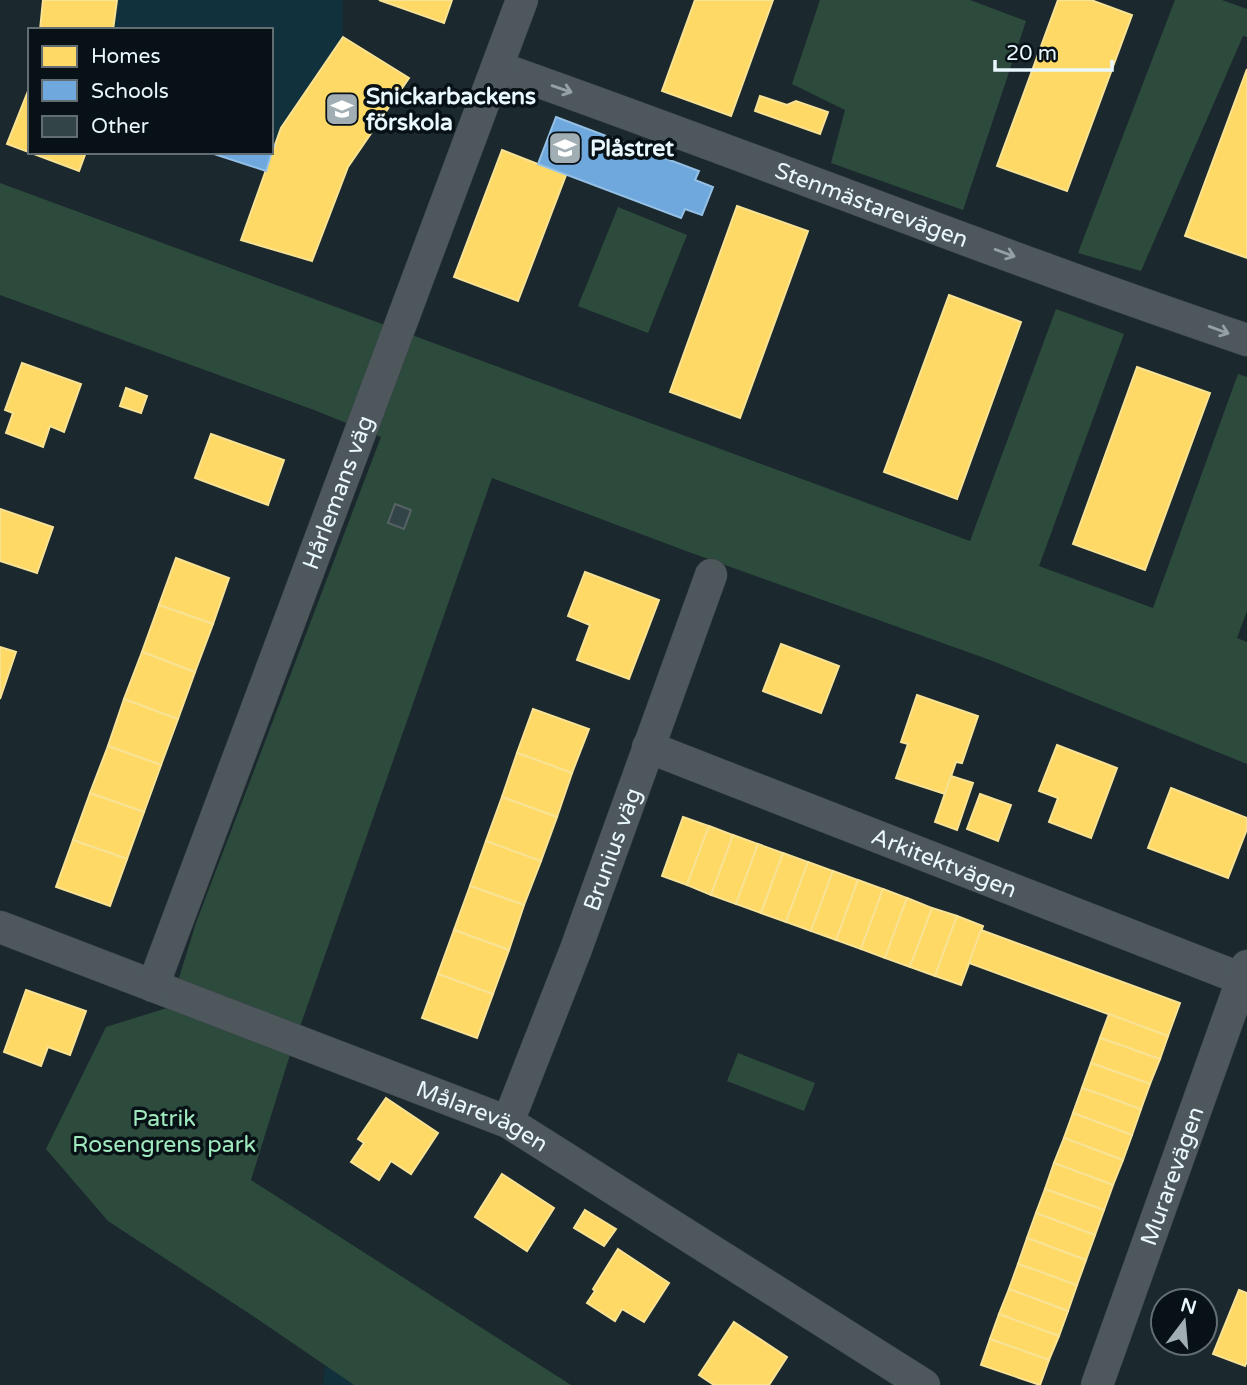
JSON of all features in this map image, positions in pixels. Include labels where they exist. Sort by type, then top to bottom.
[{"type":"street","name":"Hårlemans väg","points":[[153,986],[522,0]]},
{"type":"street","name":"Stenmästarevägen","points":[[497,67],[1247,340]]},
{"type":"street","name":"Brunius väg","points":[[508,1122],[576,949],[711,575]]},
{"type":"street","name":"Arkitektvägen","points":[[648,747],[1244,972]]},
{"type":"street","name":"Målarevägen","points":[[0,927],[508,1122],[925,1385]]},
{"type":"street","name":"Murarevägen","points":[[1097,1385],[1244,972]]},
{"type":"shaded area","points":[[117,0],[343,0],[343,37],[281,128],[274,145],[273,28],[113,28]]},
{"type":"shaded area","points":[[325,1365],[354,1385],[323,1385]]},
{"type":"green space","points":[[820,0],[970,0],[1026,21],[963,210],[831,163],[845,110],[792,84]]},
{"type":"green space","points":[[1175,0],[1222,0],[1247,9],[1247,37],[1243,36],[1141,271],[1078,253]]},
{"type":"green space","name":"Patrik Rosengrens park","points":[[0,183],[970,541],[1056,309],[1124,334],[1039,566],[1153,608],[1238,374],[1247,377],[1247,611],[1237,638],[1247,642],[1247,764],[990,660],[492,478],[288,1061],[251,1180],[571,1385],[354,1385],[108,1221],[46,1149],[106,1027],[170,1007],[196,923],[381,437],[0,295]]},
{"type":"green space","points":[[618,207],[687,235],[648,333],[578,306]]},
{"type":"green space","points":[[738,1053],[815,1083],[804,1111],[727,1081]]},
{"type":"building: Homes","points":[[43,0],[117,0],[113,28],[40,28]]},
{"type":"building: Homes","points":[[379,0],[452,0],[444,23]]},
{"type":"building: Homes","points":[[695,0],[773,0],[731,116],[662,91]]},
{"type":"building: Homes","points":[[1058,0],[1091,0],[1132,15],[1067,191],[997,166]]},
{"type":"building: Homes","points":[[343,37],[409,78],[348,167],[312,261],[241,240],[281,128]]},
{"type":"building: Homes","points":[[1247,69],[1247,258],[1185,236]]},
{"type":"building: Homes","points":[[28,91],[28,152],[7,144]]},
{"type":"building: Homes","points":[[760,96],[787,105],[796,101],[828,112],[820,134],[755,111]]},
{"type":"building: Homes","points":[[502,150],[566,175],[518,301],[454,277]]},
{"type":"building: Homes","points":[[34,154],[85,154],[79,171]]},
{"type":"building: Homes","points":[[737,206],[808,231],[740,418],[670,392]]},
{"type":"building: Homes","points":[[949,295],[1021,322],[957,499],[884,472]]},
{"type":"building: Homes","points":[[22,363],[81,384],[64,432],[50,426],[43,447],[6,433],[13,413],[5,410]]},
{"type":"building: Homes","points":[[1137,367],[1210,393],[1145,570],[1073,544]]},
{"type":"building: Homes","points":[[126,388],[147,396],[141,413],[120,406]]},
{"type":"building: Homes","points":[[211,434],[284,460],[268,505],[195,478]]},
{"type":"building: Homes","points":[[0,509],[53,527],[37,573],[0,561]]},
{"type":"building: Homes","points":[[176,558],[229,578],[213,624],[159,605]]},
{"type":"building: Homes","points":[[585,572],[659,600],[629,679],[577,660],[590,625],[568,616]]},
{"type":"building: Homes","points":[[159,605],[213,624],[195,672],[142,652]]},
{"type":"building: Homes","points":[[781,644],[839,666],[821,713],[763,691]]},
{"type":"building: Homes","points":[[0,647],[16,652],[0,699]]},
{"type":"building: Homes","points":[[142,652],[195,672],[178,719],[124,699]]},
{"type":"building: Homes","points":[[917,695],[978,716],[962,763],[956,762],[945,794],[896,778],[908,744],[901,742]]},
{"type":"building: Homes","points":[[124,699],[178,719],[161,765],[108,746]]},
{"type":"building: Homes","points":[[533,709],[589,729],[572,773],[517,753]]},
{"type":"building: Homes","points":[[1057,745],[1117,768],[1091,838],[1049,822],[1058,798],[1039,791]]},
{"type":"building: Homes","points":[[108,746],[161,765],[144,812],[90,793]]},
{"type":"building: Homes","points":[[517,753],[572,773],[557,817],[502,797]]},
{"type":"building: Homes","points":[[951,776],[973,783],[957,830],[935,822]]},
{"type":"building: Homes","points":[[1171,788],[1247,818],[1247,829],[1228,878],[1148,848]]},
{"type":"building: Homes","points":[[90,793],[144,812],[127,859],[73,840]]},
{"type":"building: Homes","points":[[980,794],[1011,805],[998,841],[967,829]]},
{"type":"building: Homes","points":[[502,797],[557,817],[541,861],[486,841]]},
{"type":"building: Homes","points":[[683,817],[709,826],[687,885],[662,876]]},
{"type":"building: Homes","points":[[709,826],[733,835],[711,895],[687,885]]},
{"type":"building: Homes","points":[[733,835],[758,844],[736,904],[711,895]]},
{"type":"building: Homes","points":[[73,840],[127,859],[110,906],[56,887]]},
{"type":"building: Homes","points":[[486,841],[541,861],[524,905],[470,886]]},
{"type":"building: Homes","points":[[758,844],[783,853],[761,913],[736,904]]},
{"type":"building: Homes","points":[[783,853],[808,862],[786,922],[761,913]]},
{"type":"building: Homes","points":[[808,862],[833,871],[811,931],[786,922]]},
{"type":"building: Homes","points":[[833,871],[858,880],[836,940],[811,931]]},
{"type":"building: Homes","points":[[858,880],[883,889],[861,949],[836,940]]},
{"type":"building: Homes","points":[[470,886],[524,905],[509,950],[454,930]]},
{"type":"building: Homes","points":[[883,889],[907,898],[885,958],[861,949]]},
{"type":"building: Homes","points":[[907,898],[932,908],[910,967],[885,958]]},
{"type":"building: Homes","points":[[932,908],[957,916],[935,976],[910,967]]},
{"type":"building: Homes","points":[[957,916],[983,926],[961,985],[935,976]]},
{"type":"building: Homes","points":[[454,930],[509,950],[493,994],[438,974]]},
{"type":"building: Homes","points":[[981,930],[1180,1003],[1168,1036],[969,963]]},
{"type":"building: Homes","points":[[438,974],[493,994],[477,1038],[422,1018]]},
{"type":"building: Homes","points":[[26,990],[86,1011],[70,1055],[48,1047],[41,1066],[4,1052]]},
{"type":"building: Homes","points":[[1109,1014],[1168,1036],[1160,1059],[1100,1038]]},
{"type":"building: Homes","points":[[1100,1038],[1160,1059],[1150,1084],[1091,1063]]},
{"type":"building: Homes","points":[[1091,1063],[1150,1084],[1141,1109],[1082,1088]]},
{"type":"building: Homes","points":[[1082,1088],[1141,1109],[1132,1135],[1073,1113]]},
{"type":"building: Homes","points":[[386,1098],[438,1133],[411,1174],[391,1161],[379,1180],[351,1162],[364,1143],[358,1139]]},
{"type":"building: Homes","points":[[1073,1113],[1132,1135],[1123,1160],[1064,1138]]},
{"type":"building: Homes","points":[[1064,1138],[1123,1160],[1113,1185],[1054,1163]]},
{"type":"building: Homes","points":[[1054,1163],[1113,1185],[1104,1210],[1045,1189]]},
{"type":"building: Homes","points":[[502,1174],[554,1208],[527,1251],[475,1217]]},
{"type":"building: Homes","points":[[1045,1189],[1104,1210],[1095,1235],[1036,1213]]},
{"type":"building: Homes","points":[[585,1210],[616,1229],[604,1246],[574,1228]]},
{"type":"building: Homes","points":[[1036,1213],[1095,1235],[1086,1260],[1027,1238]]},
{"type":"building: Homes","points":[[1027,1238],[1086,1260],[1077,1285],[1018,1264]]},
{"type":"building: Homes","points":[[618,1249],[669,1283],[644,1322],[622,1309],[615,1321],[587,1303]]},
{"type":"building: Homes","points":[[1018,1264],[1077,1285],[1068,1311],[1009,1289]]},
{"type":"building: Homes","points":[[1009,1289],[1068,1311],[1059,1336],[999,1314]]},
{"type":"building: Homes","points":[[1239,1290],[1247,1293],[1245,1366],[1219,1356],[1219,1339]]},
{"type":"building: Homes","points":[[999,1314],[1059,1336],[1049,1360],[990,1339]]},
{"type":"building: Homes","points":[[734,1322],[787,1357],[769,1385],[714,1385],[699,1375]]},
{"type":"building: Homes","points":[[990,1339],[1049,1360],[1040,1385],[981,1365]]},
{"type":"building: Schools","points":[[556,117],[699,171],[695,180],[713,187],[702,215],[685,209],[681,218],[538,164]]},
{"type":"building: Schools","points":[[214,154],[271,154],[266,171]]},
{"type":"building: Other","points":[[395,504],[411,510],[404,529],[388,523]]},
{"type":"place","name":"Snickarbackens förskola","points":[[342,109]]},
{"type":"place","name":"Plåstret","points":[[565,148]]}]
